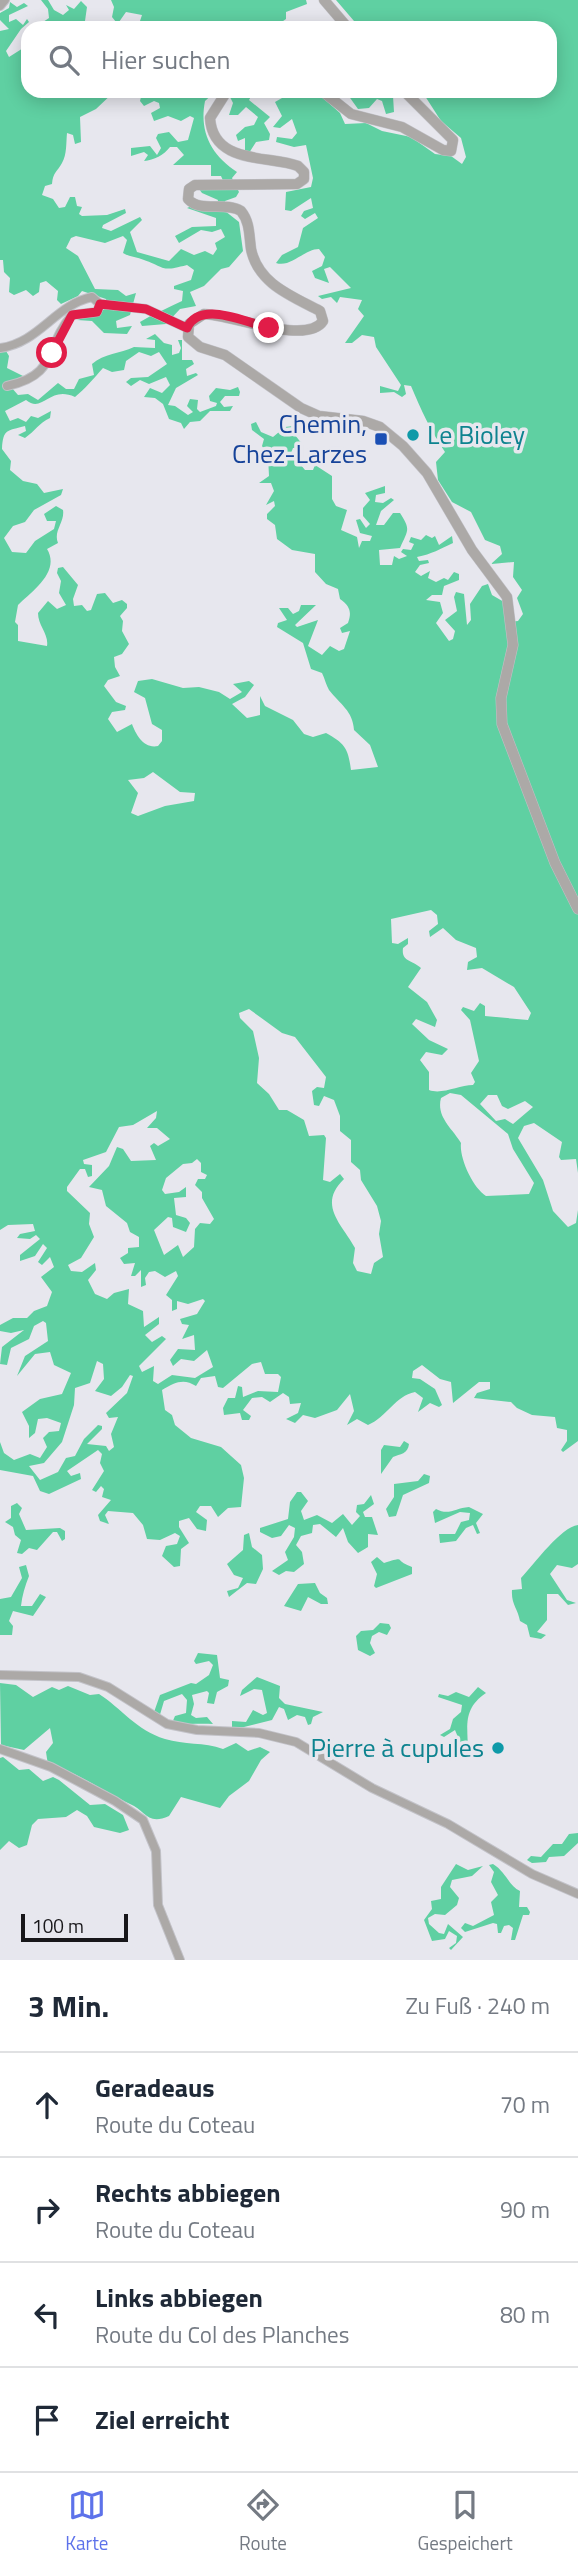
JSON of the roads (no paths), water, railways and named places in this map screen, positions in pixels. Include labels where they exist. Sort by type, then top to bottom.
[{"type":"street","points":[[0,6],[5,0]]},
{"type":"street","points":[[324,0],[342,21]]},
{"type":"street","points":[[222,98],[211,115],[210,125],[216,136],[245,157],[298,166],[304,172],[304,179],[297,184],[198,184],[189,189],[188,199],[196,205],[229,206],[241,211],[247,222],[253,255],[263,275],[286,294],[320,311],[323,321],[317,328],[285,330],[204,314],[192,320],[187,328],[188,337],[195,344],[225,355],[301,408],[319,416],[363,421],[380,427],[408,450],[427,473],[474,553],[508,597],[513,645],[501,698],[502,724],[555,863],[578,909]]},
{"type":"street","points":[[331,98],[351,114],[401,127],[443,150],[451,151],[453,140],[411,98]]},
{"type":"street","points":[[0,348],[33,336],[67,306],[92,297],[100,304],[146,309],[187,328]]},
{"type":"street","points":[[7,386],[36,376],[46,365],[72,315],[97,312],[100,304]]},
{"type":"street","points":[[0,1675],[79,1677],[108,1687],[167,1724],[197,1730],[259,1733],[296,1742],[372,1788],[448,1824],[532,1874],[578,1894]]},
{"type":"street","points":[[0,1749],[51,1767],[140,1817],[156,1852],[158,1905],[180,1960]]},
{"type":"place","name":"Le Bioley","points":[[413,435]]},
{"type":"place","name":"Chemin, Chez-Larzes","points":[[381,439]]},
{"type":"place","name":"Pierre à cupules","points":[[498,1748]]}]
